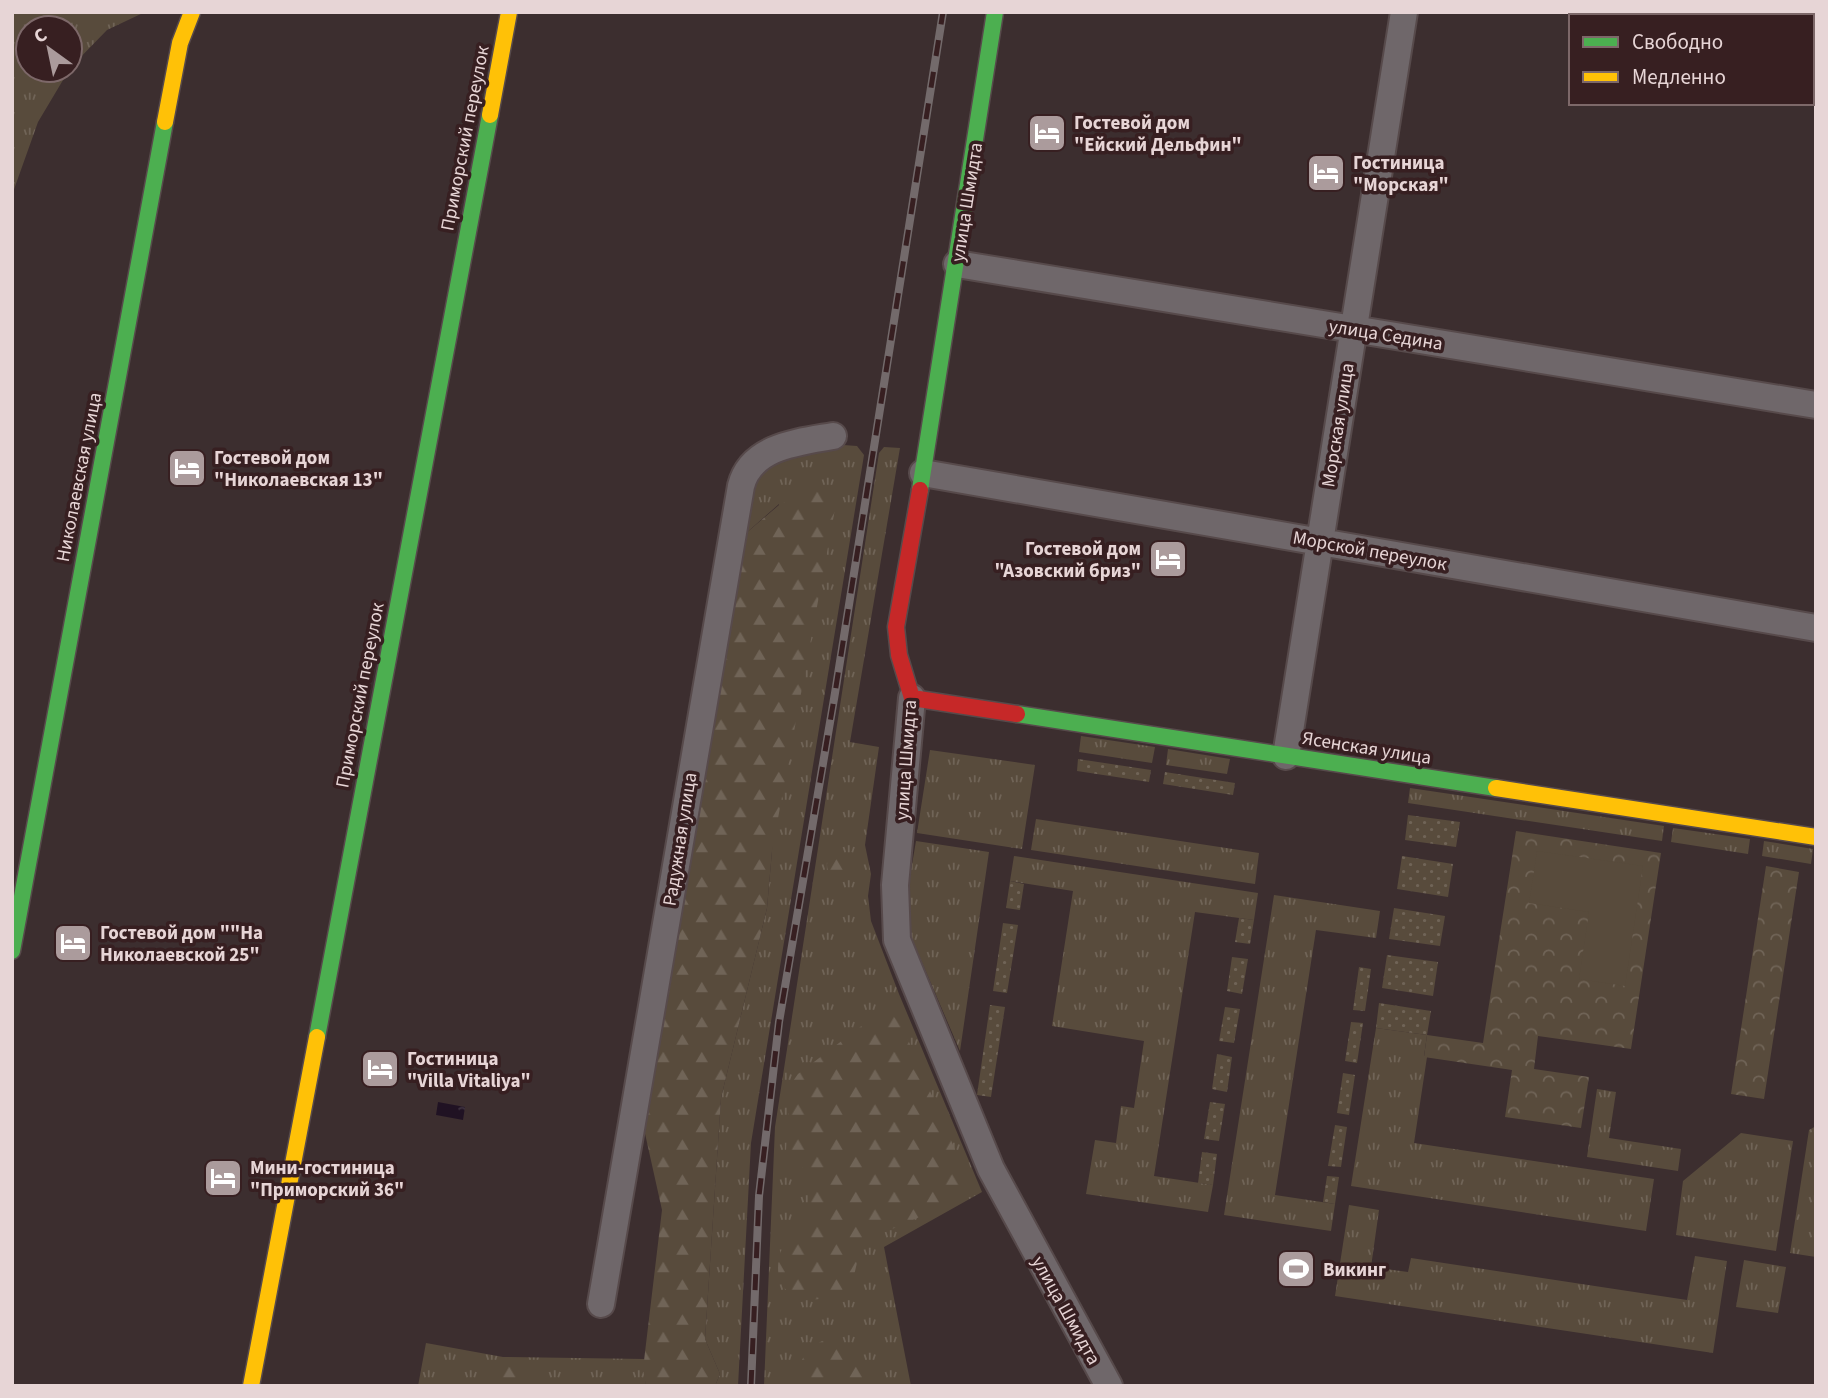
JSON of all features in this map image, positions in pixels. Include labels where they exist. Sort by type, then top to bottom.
[{"type":"street","name":"Приморский переулок","points":[[251,1386],[509,12]]},
{"type":"street","name":"улица Шмидта","points":[[995,12],[957,264],[896,627],[899,655],[912,698],[895,886],[897,940],[991,1169],[1109,1386]]},
{"type":"street","name":"Морская улица","points":[[1286,756],[1404,12]]},
{"type":"street","name":"Николаевская улица","points":[[12,951],[180,43],[192,13]]},
{"type":"street","name":"улица Седина","points":[[957,264],[1816,405]]},
{"type":"street","name":"Радужная улица","points":[[601,1304],[741,486],[748,469],[766,453],[833,436]]},
{"type":"street","name":"Морской переулок","points":[[923,473],[1816,628]]},
{"type":"street","name":"Ясенская улица","points":[[912,698],[1816,837]]},
{"type":"green space","points":[[12,12],[145,12],[107,30],[84,54],[84,14],[14,14],[14,84],[61,84],[38,122],[12,195]]},
{"type":"green space","points":[[829,444],[857,446],[864,455],[751,1143],[738,1386],[715,1386],[720,1374],[705,1339],[721,1098],[767,908],[772,851],[779,504],[745,534],[753,496],[765,470],[772,463]]},
{"type":"green space","points":[[884,447],[900,448],[850,742],[879,747],[865,845],[871,874],[868,896],[871,921],[982,1192],[884,1247],[911,1386],[764,1386],[775,1127],[879,453]]},
{"type":"green space","points":[[818,487],[830,489],[837,498],[772,851],[767,908],[721,1098],[705,1339],[720,1374],[715,1386],[646,1386],[643,1369],[662,1210],[642,1120],[745,534],[779,505]]},
{"type":"green space","points":[[1081,736],[1155,747],[1152,763],[1079,752]]},
{"type":"green space","points":[[1168,749],[1230,759],[1227,774],[1166,765]]},
{"type":"green space","points":[[930,750],[1035,765],[1022,849],[917,833]]},
{"type":"green space","points":[[1078,759],[1151,770],[1149,782],[1077,771]]},
{"type":"green space","points":[[1165,772],[1235,783],[1233,795],[1163,784]]},
{"type":"green space","points":[[1410,788],[1664,826],[1662,841],[1408,803]]},
{"type":"green space","points":[[1408,815],[1460,822],[1456,847],[1405,840]]},
{"type":"green space","points":[[1036,819],[1259,853],[1255,884],[1031,850]]},
{"type":"green space","points":[[1673,828],[1750,839],[1748,854],[1671,842]]},
{"type":"green space","points":[[1516,831],[1661,853],[1631,1049],[1538,1036],[1534,1069],[1589,1077],[1581,1128],[1505,1117],[1512,1070],[1424,1057],[1427,1035],[1483,1043]]},
{"type":"green space","points":[[916,841],[989,852],[960,1051],[903,918]]},
{"type":"green space","points":[[1764,841],[1813,849],[1811,864],[1762,856]]},
{"type":"green space","points":[[1537,851],[1643,866],[1625,986],[1579,979],[1589,912],[1529,903]]},
{"type":"green space","points":[[840,852],[849,856],[853,865],[849,874],[840,878],[831,874],[827,865],[831,856]]},
{"type":"green space","points":[[1014,856],[1258,893],[1254,920],[1195,912],[1154,1176],[1213,1185],[1208,1212],[1086,1194],[1095,1140],[1116,1143],[1121,1106],[1134,1108],[1144,1041],[1052,1026],[1073,891],[1010,881]]},
{"type":"green space","points":[[1402,856],[1453,864],[1448,897],[1397,889]]},
{"type":"green space","points":[[1766,866],[1799,872],[1764,1099],[1731,1094]]},
{"type":"green space","points":[[1010,881],[1024,884],[1020,910],[1006,908]]},
{"type":"green space","points":[[1274,895],[1380,911],[1376,938],[1316,930],[1275,1195],[1335,1204],[1331,1231],[1224,1215]]},
{"type":"green space","points":[[1394,908],[1445,916],[1440,946],[1389,939]]},
{"type":"green space","points":[[1239,918],[1254,920],[1250,944],[1235,942]]},
{"type":"green space","points":[[1003,923],[1018,925],[1007,993],[993,991]]},
{"type":"green space","points":[[1387,955],[1438,962],[1433,996],[1382,988]]},
{"type":"green space","points":[[1232,957],[1248,959],[1242,994],[1227,991]]},
{"type":"green space","points":[[1359,967],[1371,969],[1365,1011],[1353,1010]]},
{"type":"green space","points":[[1379,1003],[1431,1011],[1427,1035],[1376,1028]]},
{"type":"green space","points":[[990,1005],[1005,1007],[991,1097],[977,1095]]},
{"type":"green space","points":[[1225,1007],[1240,1009],[1234,1043],[1219,1041]]},
{"type":"green space","points":[[884,1009],[889,1010],[903,1028],[965,1173],[962,1184],[943,1204],[865,1244],[858,1257],[855,1273],[846,1287],[823,1298],[798,1298],[782,1284],[778,1274],[783,1246],[806,1224],[809,1215],[809,1184],[802,1167],[786,1151],[791,1084],[798,1074]]},
{"type":"green space","points":[[1351,1022],[1363,1023],[1357,1063],[1345,1061]]},
{"type":"green space","points":[[1376,1028],[1427,1035],[1424,1056],[1427,1057],[1414,1143],[1654,1179],[1646,1231],[1351,1186]]},
{"type":"green space","points":[[1217,1054],[1232,1057],[1227,1092],[1212,1089]]},
{"type":"green space","points":[[1343,1073],[1355,1075],[1349,1115],[1337,1113]]},
{"type":"green space","points":[[1597,1089],[1616,1092],[1609,1138],[1681,1149],[1678,1171],[1587,1157]]},
{"type":"green space","points":[[1210,1102],[1225,1104],[1219,1141],[1204,1139]]},
{"type":"green space","points":[[1335,1125],[1347,1127],[1341,1167],[1328,1166]]},
{"type":"green space","points":[[1816,1126],[1816,1257],[1790,1253],[1809,1130]]},
{"type":"green space","points":[[1741,1133],[1793,1141],[1776,1251],[1676,1235],[1683,1181]]},
{"type":"green space","points":[[1202,1152],[1217,1154],[1213,1185],[1198,1183]]},
{"type":"green space","points":[[1327,1176],[1339,1177],[1335,1204],[1323,1202]]},
{"type":"green space","points":[[1349,1205],[1379,1210],[1371,1267],[1408,1272],[1411,1258],[1687,1300],[1695,1256],[1727,1261],[1713,1353],[1335,1296]]},
{"type":"green space","points":[[1744,1260],[1786,1267],[1778,1313],[1736,1307]]},
{"type":"green space","points":[[833,1338],[852,1350],[867,1386],[792,1386],[805,1355],[817,1344]]},
{"type":"green space","points":[[426,1343],[503,1357],[644,1359],[646,1386],[418,1386]]},
{"type":"green space","points":[[508,1364],[528,1369],[538,1386],[490,1386],[491,1372],[499,1365]]},
{"type":"water","points":[[438,1102],[465,1107],[463,1120],[436,1115]]},
{"type":"railway","points":[[751,1386],[759,1196],[779,1022],[835,693],[943,12]]},
{"type":"traffic: fast","points":[[920,490],[995,12]]},
{"type":"traffic: fast","points":[[317,1037],[490,115]]},
{"type":"traffic: fast","points":[[12,951],[165,122]]},
{"type":"traffic: fast","points":[[1017,714],[1496,788]]},
{"type":"traffic: slow","points":[[165,122],[180,43],[192,12]]},
{"type":"traffic: slow","points":[[490,115],[509,12]]},
{"type":"traffic: slow","points":[[1496,788],[1816,837]]},
{"type":"traffic: slow","points":[[251,1386],[317,1037]]},
{"type":"traffic: jam","points":[[920,490],[896,627],[899,655],[912,698],[1017,714]]},
{"type":"place","name":"Гостевой дом \"Ейский Дельфин\"","points":[[1047,133]]},
{"type":"place","name":"Гостиница \"Морская\"","points":[[1326,173]]},
{"type":"place","name":"Гостевой дом \"Николаевская 13\"","points":[[187,468]]},
{"type":"place","name":"Гостевой дом \"Азовский бриз\"","points":[[1168,559]]},
{"type":"place","name":"Гостевой дом \"\"На Николаевской 25\"","points":[[73,943]]},
{"type":"place","name":"Гостиница \"Villa Vitaliya\"","points":[[380,1069]]},
{"type":"place","name":"Мини-гостиница \"Приморский 36\"","points":[[223,1178]]},
{"type":"place","name":"Викинг","points":[[1296,1269]]}]
